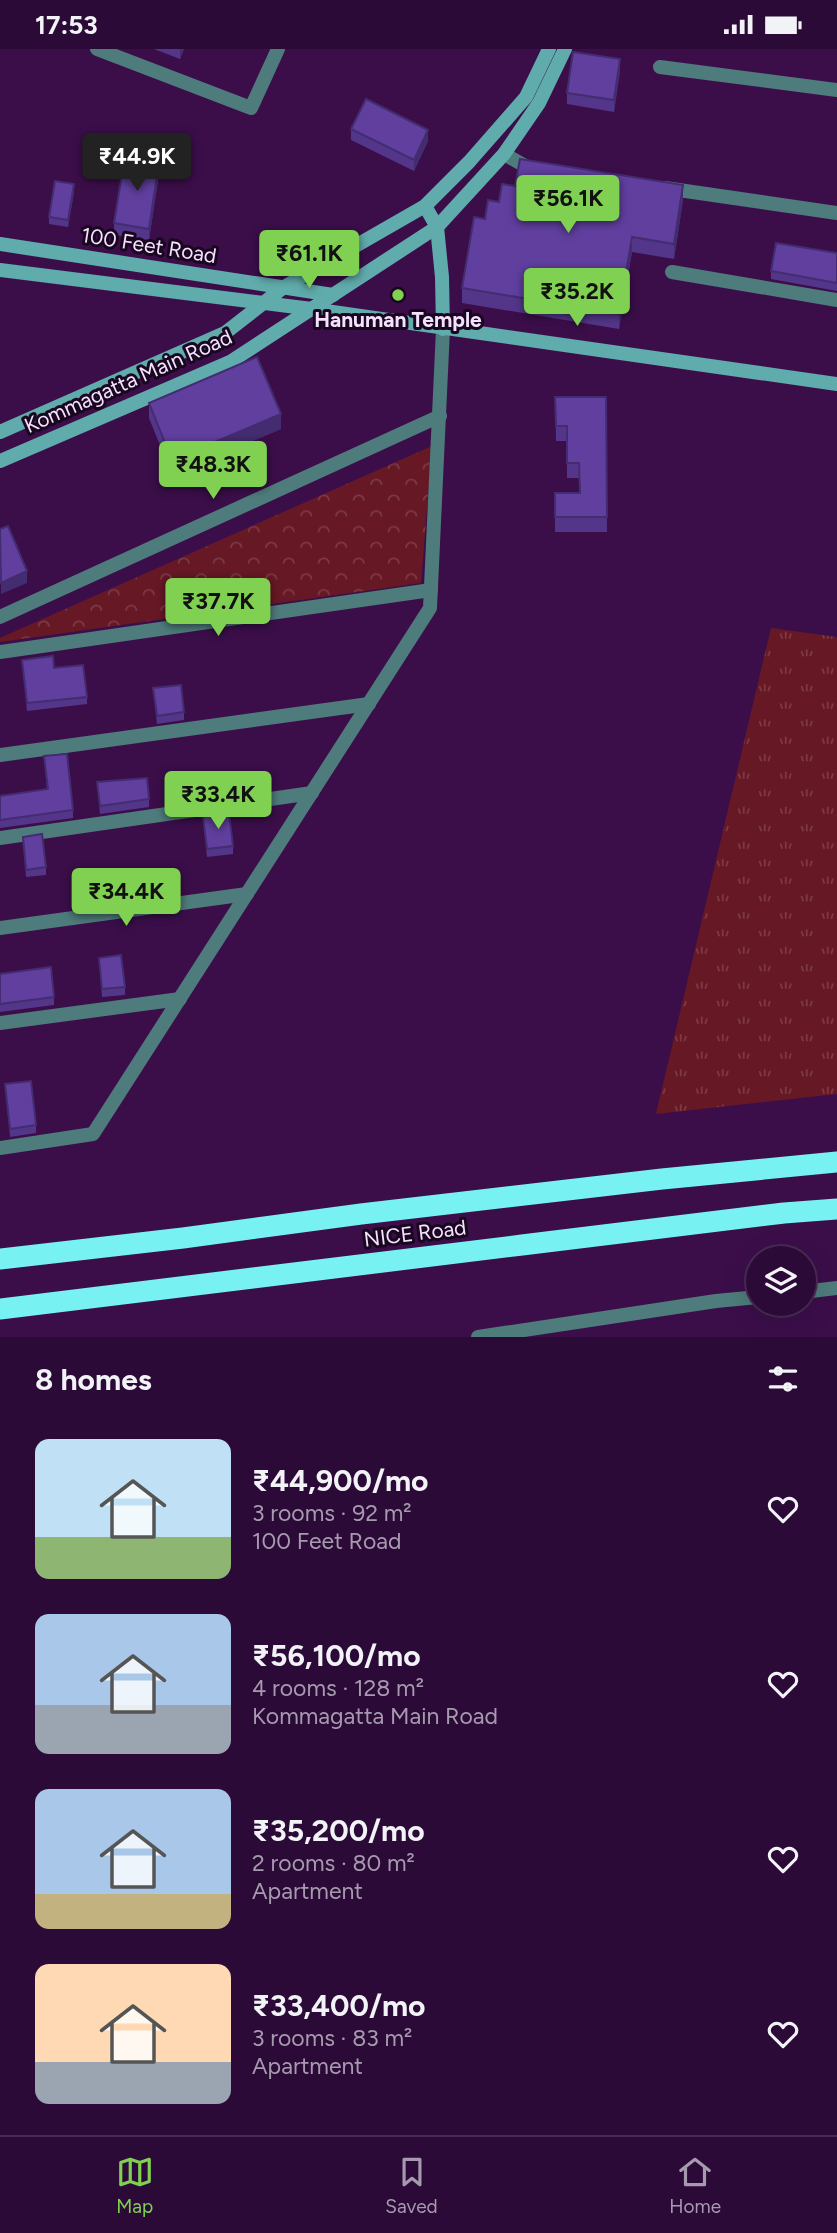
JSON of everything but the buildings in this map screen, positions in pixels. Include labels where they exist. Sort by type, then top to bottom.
[{"type":"highway","name":"NICE Road","points":[[0,1259],[662,1179],[837,1162]]},
{"type":"highway","name":"NICE Road","points":[[0,1309],[784,1213],[837,1209]]},
{"type":"main road","name":"Kommagatta Main Road","points":[[0,432],[225,333],[284,287],[425,206],[469,162],[526,97],[549,49]]},
{"type":"main road","name":"Kommagatta Main Road","points":[[0,461],[230,362],[437,227],[504,154],[539,103],[565,49]]},
{"type":"main road","points":[[425,206],[437,227],[443,329]]},
{"type":"main road","name":"100 Feet Road","points":[[0,244],[333,295]]},
{"type":"main road","name":"100 Feet Road","points":[[0,269],[312,309],[837,384]]},
{"type":"street","points":[[97,49],[251,108],[278,49]]},
{"type":"street","points":[[660,67],[837,90]]},
{"type":"street","points":[[504,154],[527,167],[554,171]]},
{"type":"street","points":[[648,185],[837,213]]},
{"type":"street","points":[[672,272],[837,299]]},
{"type":"street","points":[[0,1149],[93,1135],[430,608],[443,329]]},
{"type":"street","points":[[0,617],[440,416]]},
{"type":"street","points":[[0,652],[431,590]]},
{"type":"street","points":[[0,755],[369,704]]},
{"type":"street","points":[[0,838],[312,793]]},
{"type":"street","points":[[0,928],[247,894]]},
{"type":"street","points":[[0,1023],[180,999]]},
{"type":"street","points":[[816,1290],[837,1288]]},
{"type":"street","points":[[478,1337],[746,1298]]},
{"type":"green space","points":[[432,446],[421,583],[0,642],[0,638]]},
{"type":"green space","points":[[771,628],[837,637],[837,1094],[656,1114]]},
{"type":"place","name":"Hanuman Temple","points":[[398,295]]}]
